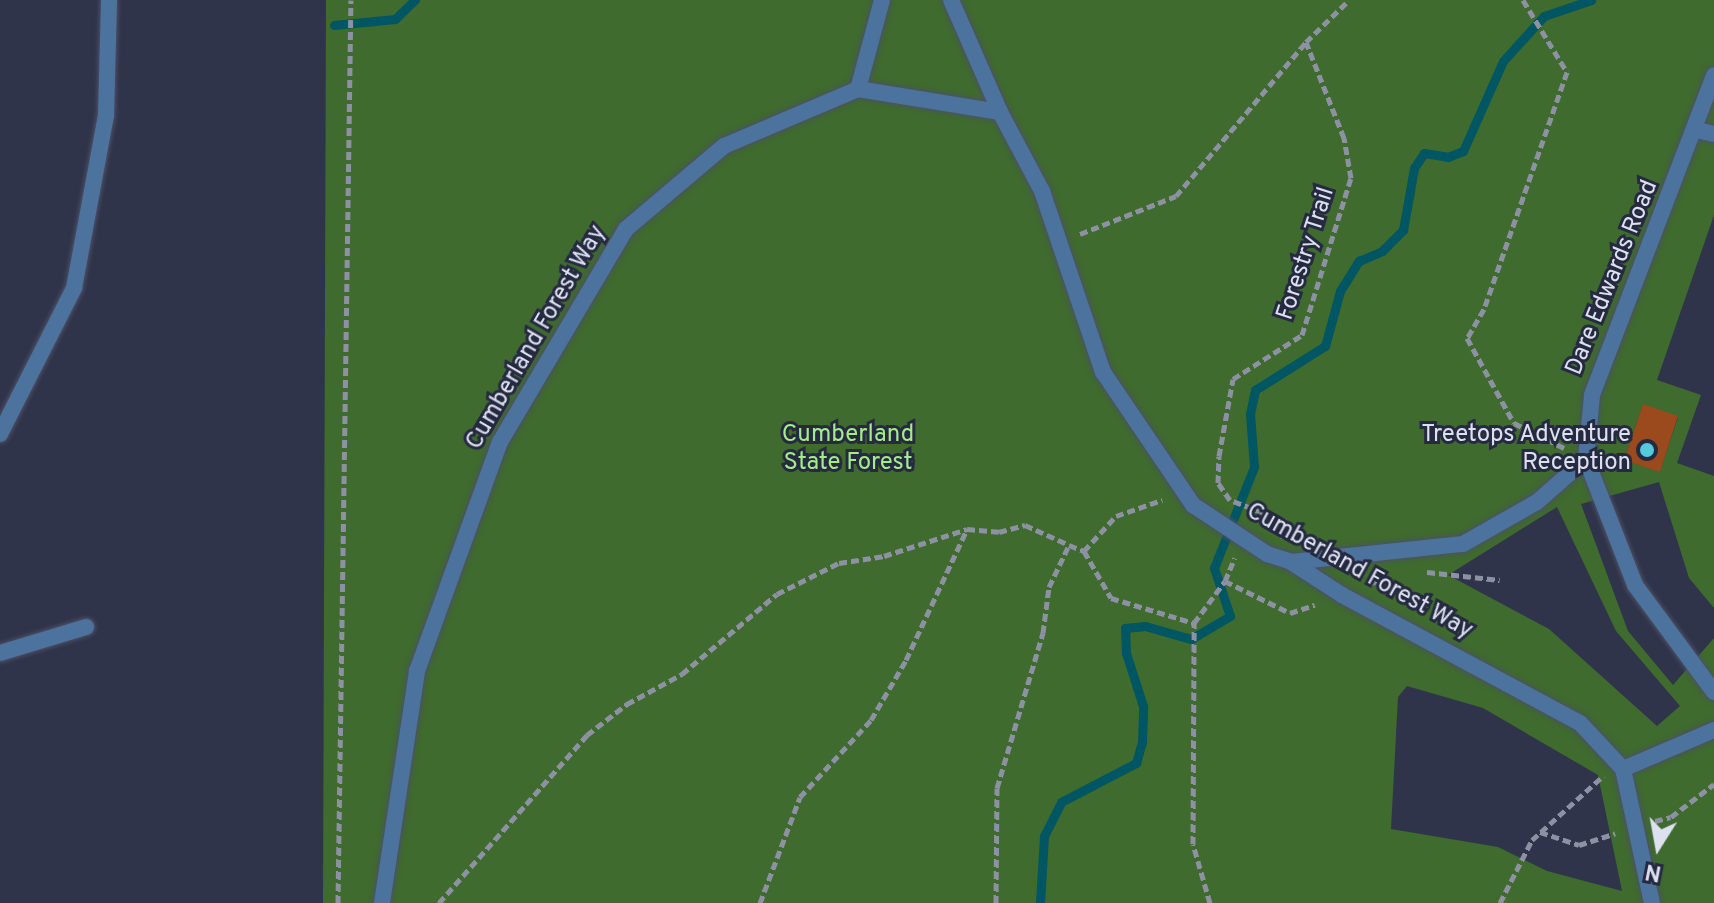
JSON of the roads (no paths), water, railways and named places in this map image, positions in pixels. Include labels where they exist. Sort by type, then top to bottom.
[{"type":"street","points":[[0,434],[74,288],[106,116],[109,0]]},
{"type":"street","points":[[882,0],[858,89],[1000,112]]},
{"type":"street","name":"Cumberland Forest Way","points":[[951,0],[1000,112],[1042,191],[1056,243],[1103,372],[1188,498],[1267,554],[1291,562],[1342,595],[1580,723],[1623,769]]},
{"type":"street","name":"Dare Edwards Road","points":[[1586,459],[1592,395],[1697,130],[1714,76]]},
{"type":"street","name":"Cumberland Forest Way","points":[[382,903],[417,671],[508,429],[626,229],[724,146],[858,89]]},
{"type":"street","points":[[1697,130],[1714,134]]},
{"type":"street","points":[[1291,562],[1463,544],[1537,502],[1586,459],[1635,585],[1714,692]]},
{"type":"street","points":[[0,653],[86,627]]},
{"type":"street","points":[[1652,903],[1623,769],[1714,730]]},
{"type":"waterway","points":[[334,25],[395,19],[415,0]]},
{"type":"waterway","points":[[1040,903],[1044,836],[1061,802],[1136,763],[1142,742],[1143,706],[1126,653],[1125,628],[1145,626],[1191,639],[1230,616],[1214,568],[1254,467],[1250,414],[1255,390],[1325,346],[1340,291],[1359,261],[1382,251],[1403,230],[1414,168],[1424,153],[1448,157],[1463,151],[1503,61],[1544,16],[1591,0]]},
{"type":"place","name":"Treetops Adventure Reception","points":[[1647,450]]},
{"type":"park label","name":"Cumberland State Forest","points":[[848,450]]}]
